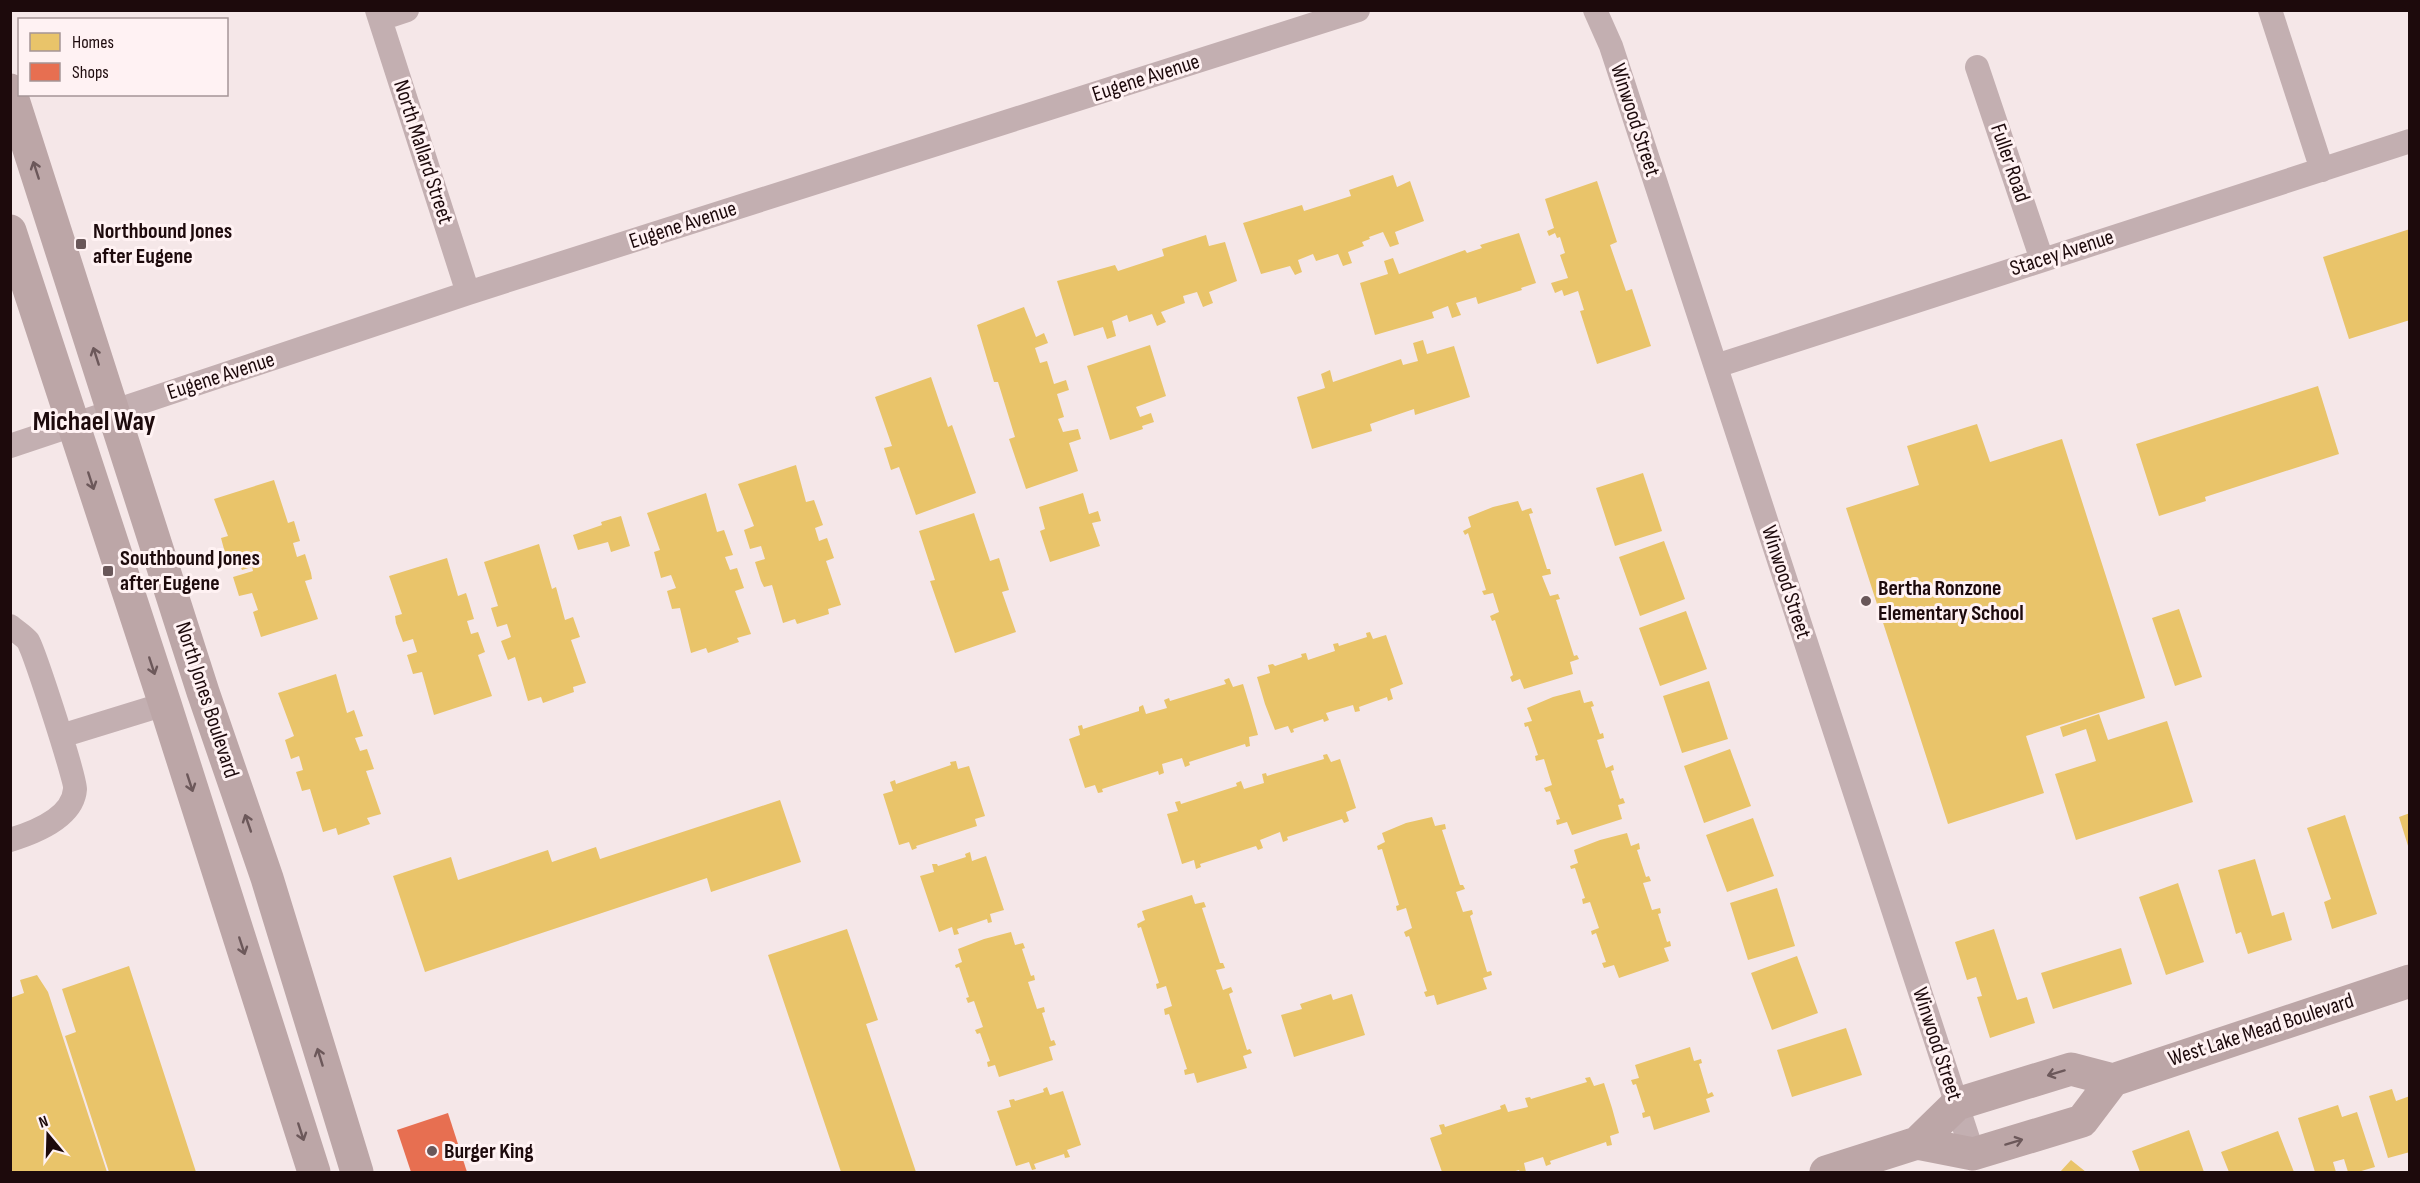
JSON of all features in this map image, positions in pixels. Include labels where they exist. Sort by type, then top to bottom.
[{"type":"main road","name":"North Jones Boulevard","points":[[10,90],[203,692],[267,878],[357,1173]]},
{"type":"main road","name":"North Jones Boulevard","points":[[10,231],[165,704],[314,1173]]},
{"type":"main road","points":[[224,890],[267,878]]},
{"type":"main road","name":"West Lake Mead Boulevard","points":[[2113,1080],[2409,981]]},
{"type":"main road","points":[[1826,1173],[1917,1143],[1956,1104],[2072,1069],[2113,1080],[2082,1121],[1973,1154],[1917,1143]]},
{"type":"street","points":[[379,15],[407,10]]},
{"type":"street","name":"Winwood Street","points":[[1595,10],[1611,46],[1973,1154]]},
{"type":"street","points":[[2270,10],[2322,170]]},
{"type":"street","name":"Eugene Avenue","points":[[10,446],[468,293],[1353,11]]},
{"type":"street","name":"North Mallard Street","points":[[379,15],[468,293]]},
{"type":"street","name":"Fuller Road","points":[[1977,67],[2042,260]]},
{"type":"street","name":"Stacey Avenue","points":[[1716,366],[2409,141]]},
{"type":"street","points":[[10,626],[28,642],[61,736],[75,789],[66,812],[37,832],[10,840]]},
{"type":"street","points":[[61,736],[165,704]]},
{"type":"building: Homes","points":[[1393,175],[1397,187],[1410,181],[1424,221],[1395,232],[1399,244],[1390,247],[1383,232],[1362,242],[1364,246],[1348,252],[1352,263],[1343,266],[1338,254],[1316,261],[1313,254],[1298,260],[1302,272],[1295,275],[1290,266],[1261,274],[1243,223],[1302,205],[1304,211],[1351,196],[1349,190]]},
{"type":"building: Homes","points":[[1597,181],[1617,242],[1610,245],[1626,291],[1632,289],[1651,346],[1597,364],[1580,311],[1584,310],[1578,291],[1564,296],[1562,290],[1555,293],[1551,283],[1568,278],[1560,255],[1565,253],[1560,237],[1557,238],[1555,233],[1549,236],[1547,231],[1554,228],[1545,199]]},
{"type":"building: Homes","points":[[2410,229],[2410,320],[2349,339],[2323,257]]},
{"type":"building: Homes","points":[[1519,233],[1536,283],[1521,288],[1522,290],[1478,304],[1476,297],[1456,303],[1461,315],[1452,318],[1448,306],[1432,312],[1434,318],[1375,335],[1360,283],[1388,274],[1384,261],[1393,258],[1399,274],[1465,250],[1467,253],[1482,248],[1480,245]]},
{"type":"building: Homes","points":[[1206,235],[1209,246],[1225,242],[1237,281],[1209,292],[1213,303],[1203,307],[1197,292],[1183,296],[1185,303],[1161,312],[1166,322],[1157,326],[1152,314],[1129,322],[1127,315],[1112,321],[1116,336],[1107,339],[1103,327],[1074,336],[1057,281],[1115,265],[1118,271],[1164,256],[1162,249]]},
{"type":"building: Homes","points":[[1024,307],[1036,337],[1044,333],[1048,343],[1035,348],[1040,363],[1047,361],[1054,384],[1066,380],[1069,390],[1057,394],[1064,417],[1058,419],[1063,432],[1078,429],[1081,439],[1069,443],[1078,471],[1026,489],[1009,439],[1015,437],[998,382],[994,382],[977,325]]},
{"type":"building: Homes","points":[[1423,340],[1427,354],[1454,346],[1470,397],[1415,415],[1414,409],[1370,424],[1372,431],[1312,449],[1297,397],[1325,388],[1321,374],[1330,370],[1333,382],[1401,359],[1403,365],[1418,361],[1413,343]]},
{"type":"building: Homes","points":[[1150,345],[1166,396],[1136,407],[1140,417],[1151,413],[1154,422],[1142,426],[1143,429],[1110,440],[1087,366]]},
{"type":"building: Homes","points":[[931,377],[948,427],[952,425],[976,493],[916,515],[899,467],[891,470],[884,448],[892,446],[875,397]]},
{"type":"building: Homes","points":[[2318,386],[2339,454],[2205,497],[2206,501],[2159,516],[2136,444]]},
{"type":"building: Homes","points":[[1977,424],[1990,462],[2062,439],[2145,698],[2026,736],[2044,793],[1948,824],[1846,508],[1919,485],[1907,446]]},
{"type":"building: Homes","points":[[796,465],[806,502],[814,500],[823,525],[815,528],[819,541],[827,538],[834,558],[826,561],[841,605],[828,609],[829,614],[797,624],[795,619],[783,623],[772,585],[764,587],[761,581],[755,562],[765,559],[761,546],[750,549],[744,530],[754,526],[738,484]]},
{"type":"building: Homes","points":[[1643,473],[1662,531],[1615,546],[1596,488]]},
{"type":"building: Homes","points":[[274,480],[288,523],[294,521],[300,541],[293,543],[297,557],[305,554],[312,579],[305,581],[318,619],[261,637],[253,612],[258,610],[252,593],[239,596],[233,577],[253,571],[252,567],[242,570],[238,561],[228,564],[221,538],[228,536],[214,499]]},
{"type":"building: Homes","points":[[706,493],[717,532],[724,530],[733,555],[725,557],[730,570],[737,568],[744,588],[735,591],[751,634],[737,638],[739,642],[708,653],[706,648],[691,653],[680,608],[672,609],[667,591],[676,588],[671,575],[661,578],[654,552],[660,550],[647,513]]},
{"type":"building: Homes","points":[[1083,493],[1089,514],[1098,511],[1101,521],[1092,523],[1100,546],[1050,562],[1040,531],[1045,529],[1039,507]]},
{"type":"building: Homes","points":[[1518,501],[1522,511],[1531,508],[1533,513],[1529,514],[1547,569],[1550,569],[1551,574],[1542,576],[1550,596],[1558,594],[1560,599],[1556,600],[1574,656],[1577,655],[1579,659],[1570,662],[1573,674],[1524,689],[1520,679],[1512,682],[1510,677],[1513,675],[1495,620],[1492,621],[1490,616],[1499,612],[1493,593],[1484,595],[1482,591],[1486,590],[1468,533],[1465,535],[1463,531],[1471,527],[1468,517],[1493,507]]},
{"type":"building: Homes","points":[[974,513],[990,561],[999,558],[1009,590],[1002,592],[1016,632],[955,653],[930,581],[935,580],[919,531]]},
{"type":"building: Homes","points":[[621,516],[630,546],[611,552],[608,542],[578,550],[573,535]]},
{"type":"building: Homes","points":[[1664,541],[1685,599],[1640,616],[1619,557]]},
{"type":"building: Homes","points":[[539,544],[552,589],[556,587],[565,620],[573,617],[580,637],[571,640],[586,683],[573,687],[574,692],[543,703],[541,697],[528,701],[515,657],[508,660],[501,641],[511,637],[507,624],[497,627],[491,608],[498,606],[484,562]]},
{"type":"building: Homes","points":[[447,558],[458,596],[466,593],[468,599],[474,619],[467,621],[471,634],[478,632],[485,652],[478,655],[492,696],[434,715],[422,672],[413,674],[407,655],[417,652],[413,639],[403,642],[396,623],[395,616],[402,614],[389,576]]},
{"type":"building: Homes","points":[[2179,609],[2202,677],[2175,686],[2152,618]]},
{"type":"building: Homes","points":[[1686,611],[1707,669],[1660,686],[1639,628]]},
{"type":"building: Homes","points":[[1370,632],[1373,639],[1386,635],[1403,684],[1390,689],[1393,699],[1388,701],[1387,697],[1359,707],[1360,711],[1355,712],[1353,705],[1326,713],[1329,720],[1324,722],[1323,719],[1293,729],[1294,732],[1291,733],[1288,726],[1275,730],[1257,677],[1270,673],[1268,665],[1275,666],[1302,657],[1301,654],[1306,653],[1308,660],[1335,651],[1333,644],[1338,643],[1339,646],[1367,637],[1366,633]]},
{"type":"building: Homes","points":[[336,674],[347,713],[354,710],[363,736],[355,738],[360,751],[367,749],[374,769],[366,771],[381,814],[367,818],[370,824],[338,835],[336,828],[323,832],[310,789],[302,791],[296,772],[303,770],[299,756],[291,759],[285,740],[294,736],[278,693]]},
{"type":"building: Homes","points":[[1229,678],[1233,687],[1243,684],[1258,735],[1249,737],[1250,746],[1246,747],[1245,744],[1189,762],[1190,765],[1185,767],[1182,758],[1162,764],[1164,773],[1159,775],[1158,771],[1102,789],[1103,792],[1098,793],[1095,785],[1085,788],[1069,739],[1080,735],[1078,726],[1082,725],[1083,729],[1139,711],[1139,707],[1143,705],[1146,714],[1167,708],[1164,700],[1169,698],[1170,701],[1226,684],[1224,680]]},
{"type":"building: Homes","points":[[1709,681],[1728,739],[1682,753],[1663,696]]},
{"type":"building: Homes","points":[[1580,690],[1584,703],[1592,701],[1594,706],[1591,707],[1600,734],[1603,733],[1604,738],[1597,740],[1606,768],[1613,765],[1614,770],[1611,771],[1620,799],[1623,798],[1625,803],[1618,805],[1622,819],[1572,835],[1567,822],[1557,825],[1556,820],[1560,819],[1550,791],[1546,792],[1544,788],[1552,785],[1544,759],[1536,761],[1535,756],[1538,755],[1528,726],[1525,727],[1524,723],[1532,721],[1527,708],[1553,697]]},
{"type":"building: Homes","points":[[2099,714],[2108,740],[2167,721],[2193,802],[2076,840],[2055,774],[2096,761],[2086,729],[2063,737],[2060,727]]},
{"type":"building: Homes","points":[[1730,749],[1751,806],[1704,823],[1684,766]]},
{"type":"building: Homes","points":[[1327,754],[1331,762],[1340,759],[1348,783],[1356,808],[1346,812],[1349,821],[1344,823],[1342,819],[1287,837],[1288,840],[1283,842],[1280,832],[1260,840],[1263,848],[1258,850],[1256,846],[1200,864],[1201,867],[1196,869],[1194,860],[1182,864],[1167,814],[1178,811],[1175,802],[1180,801],[1181,804],[1237,786],[1236,783],[1241,781],[1244,789],[1264,783],[1262,774],[1266,773],[1267,776],[1324,759],[1323,755]]},
{"type":"building: Homes","points":[[956,761],[958,769],[969,766],[985,816],[975,819],[977,826],[916,846],[917,848],[912,850],[909,842],[899,845],[883,794],[893,791],[890,782],[895,780],[896,784],[951,765],[950,762]]},
{"type":"building: Homes","points":[[780,800],[801,862],[711,892],[707,878],[425,972],[393,876],[451,857],[458,880],[548,850],[552,862],[596,847],[600,859]]},
{"type":"building: Homes","points":[[2410,813],[2410,849],[2409,849],[2399,817]]},
{"type":"building: Homes","points":[[2345,815],[2377,914],[2332,929],[2324,902],[2331,899],[2307,828]]},
{"type":"building: Homes","points":[[1432,817],[1435,826],[1445,824],[1446,829],[1442,830],[1460,885],[1463,885],[1465,889],[1456,892],[1463,912],[1472,910],[1473,914],[1470,916],[1487,972],[1491,971],[1492,975],[1483,978],[1487,989],[1437,1005],[1434,995],[1426,997],[1424,992],[1427,991],[1409,936],[1406,937],[1404,932],[1412,928],[1406,908],[1397,911],[1396,906],[1399,905],[1382,849],[1378,850],[1377,846],[1385,842],[1382,833],[1406,823]]},
{"type":"building: Homes","points":[[1753,818],[1774,876],[1727,892],[1706,835]]},
{"type":"building: Homes","points":[[1627,833],[1631,846],[1639,843],[1640,849],[1637,850],[1646,877],[1649,876],[1651,881],[1643,883],[1652,910],[1660,908],[1661,913],[1658,914],[1667,942],[1670,941],[1671,946],[1664,948],[1669,961],[1619,978],[1614,965],[1604,968],[1602,963],[1606,962],[1596,933],[1592,935],[1591,931],[1599,928],[1590,902],[1583,904],[1582,899],[1585,898],[1575,868],[1571,869],[1570,866],[1578,863],[1574,850]]},
{"type":"building: Homes","points":[[970,852],[972,861],[986,856],[1004,910],[990,914],[992,922],[988,923],[987,919],[957,929],[959,934],[954,935],[952,927],[939,932],[920,876],[934,872],[932,864],[938,866],[966,857],[965,854]]},
{"type":"building: Homes","points":[[2255,859],[2272,916],[2284,912],[2292,940],[2248,954],[2241,932],[2236,934],[2218,870]]},
{"type":"building: Homes","points":[[2178,883],[2204,962],[2166,975],[2139,897]]},
{"type":"building: Homes","points":[[1777,888],[1795,946],[1748,960],[1730,903]]},
{"type":"building: Homes","points":[[1192,895],[1195,904],[1204,902],[1206,907],[1202,908],[1220,963],[1223,963],[1225,968],[1216,970],[1223,990],[1231,987],[1233,992],[1229,994],[1247,1050],[1250,1049],[1252,1053],[1243,1056],[1247,1068],[1197,1083],[1194,1073],[1185,1075],[1184,1070],[1187,1069],[1169,1014],[1165,1015],[1164,1009],[1172,1006],[1166,986],[1157,989],[1156,984],[1159,983],[1141,927],[1138,928],[1137,924],[1145,920],[1142,911]]},
{"type":"building: Homes","points":[[847,929],[878,1020],[866,1024],[916,1172],[841,1172],[768,955]]},
{"type":"building: Homes","points":[[1994,929],[2017,1000],[2027,997],[2035,1023],[1990,1038],[1977,997],[1982,996],[1976,977],[1967,980],[1955,942]]},
{"type":"building: Homes","points":[[1011,932],[1015,945],[1023,943],[1025,948],[1022,949],[1031,976],[1034,975],[1035,980],[1028,982],[1037,1009],[1044,1007],[1045,1012],[1042,1013],[1051,1041],[1054,1040],[1056,1045],[1049,1047],[1053,1060],[999,1077],[995,1065],[988,1067],[987,1062],[990,1061],[980,1033],[977,1034],[975,1030],[983,1027],[974,1001],[968,1003],[966,998],[969,997],[959,967],[956,968],[955,965],[962,962],[958,949]]},
{"type":"building: Homes","points":[[2121,948],[2132,984],[2053,1009],[2041,973]]},
{"type":"building: Homes","points":[[1797,956],[1818,1013],[1772,1030],[1751,973]]},
{"type":"building: Homes","points":[[129,966],[196,1172],[109,1172],[65,1036],[76,1032],[62,989]]},
{"type":"building: Homes","points":[[37,975],[48,992],[107,1172],[10,1172],[10,998],[24,993],[20,980]]},
{"type":"building: Homes","points":[[1331,994],[1333,1000],[1352,994],[1365,1035],[1294,1057],[1281,1015],[1302,1009],[1300,1004]]},
{"type":"building: Homes","points":[[1846,1028],[1862,1075],[1792,1097],[1777,1050]]},
{"type":"building: Homes","points":[[1690,1047],[1694,1061],[1701,1059],[1702,1063],[1699,1064],[1708,1094],[1712,1092],[1714,1096],[1706,1099],[1710,1112],[1654,1130],[1650,1116],[1643,1118],[1642,1113],[1645,1112],[1636,1084],[1633,1085],[1631,1080],[1639,1078],[1635,1065]]},
{"type":"building: Homes","points":[[1590,1077],[1594,1086],[1604,1083],[1619,1133],[1610,1136],[1612,1145],[1607,1146],[1606,1142],[1550,1161],[1551,1164],[1546,1166],[1543,1157],[1524,1163],[1526,1172],[1519,1170],[1512,1172],[1442,1172],[1430,1138],[1442,1134],[1439,1125],[1444,1124],[1445,1127],[1501,1109],[1500,1106],[1505,1104],[1508,1112],[1528,1107],[1525,1098],[1530,1097],[1531,1099],[1587,1082],[1585,1078]]},
{"type":"building: Homes","points":[[1047,1087],[1050,1095],[1063,1091],[1081,1145],[1067,1150],[1070,1157],[1065,1158],[1064,1154],[1034,1164],[1036,1169],[1032,1170],[1029,1162],[1016,1166],[997,1111],[1011,1107],[1009,1100],[1014,1099],[1015,1101],[1044,1092],[1043,1089]]},
{"type":"building: Homes","points":[[2392,1089],[2396,1101],[2410,1096],[2410,1152],[2388,1158],[2369,1096]]},
{"type":"building: Homes","points":[[2338,1105],[2342,1117],[2357,1112],[2375,1167],[2358,1172],[2348,1172],[2344,1159],[2333,1162],[2336,1172],[2315,1172],[2298,1118]]},
{"type":"building: Homes","points":[[2189,1130],[2204,1172],[2140,1172],[2132,1151]]},
{"type":"building: Homes","points":[[2278,1131],[2294,1172],[2229,1172],[2221,1152]]},
{"type":"building: Homes","points":[[2071,1160],[2086,1172],[2060,1172]]},
{"type":"building: Shops","name":"Burger King","points":[[448,1113],[467,1172],[411,1172],[397,1130]]},
{"type":"place","name":"Northbound Jones after Eugene","points":[[81,244]]},
{"type":"place","name":"Southbound Jones after Eugene","points":[[108,571]]},
{"type":"place","name":"Bertha Ronzone Elementary School","points":[[1866,601]]},
{"type":"place","name":"Burger King","points":[[432,1151]]},
{"type":"district","name":"Michael Way","points":[[94,421]]}]
